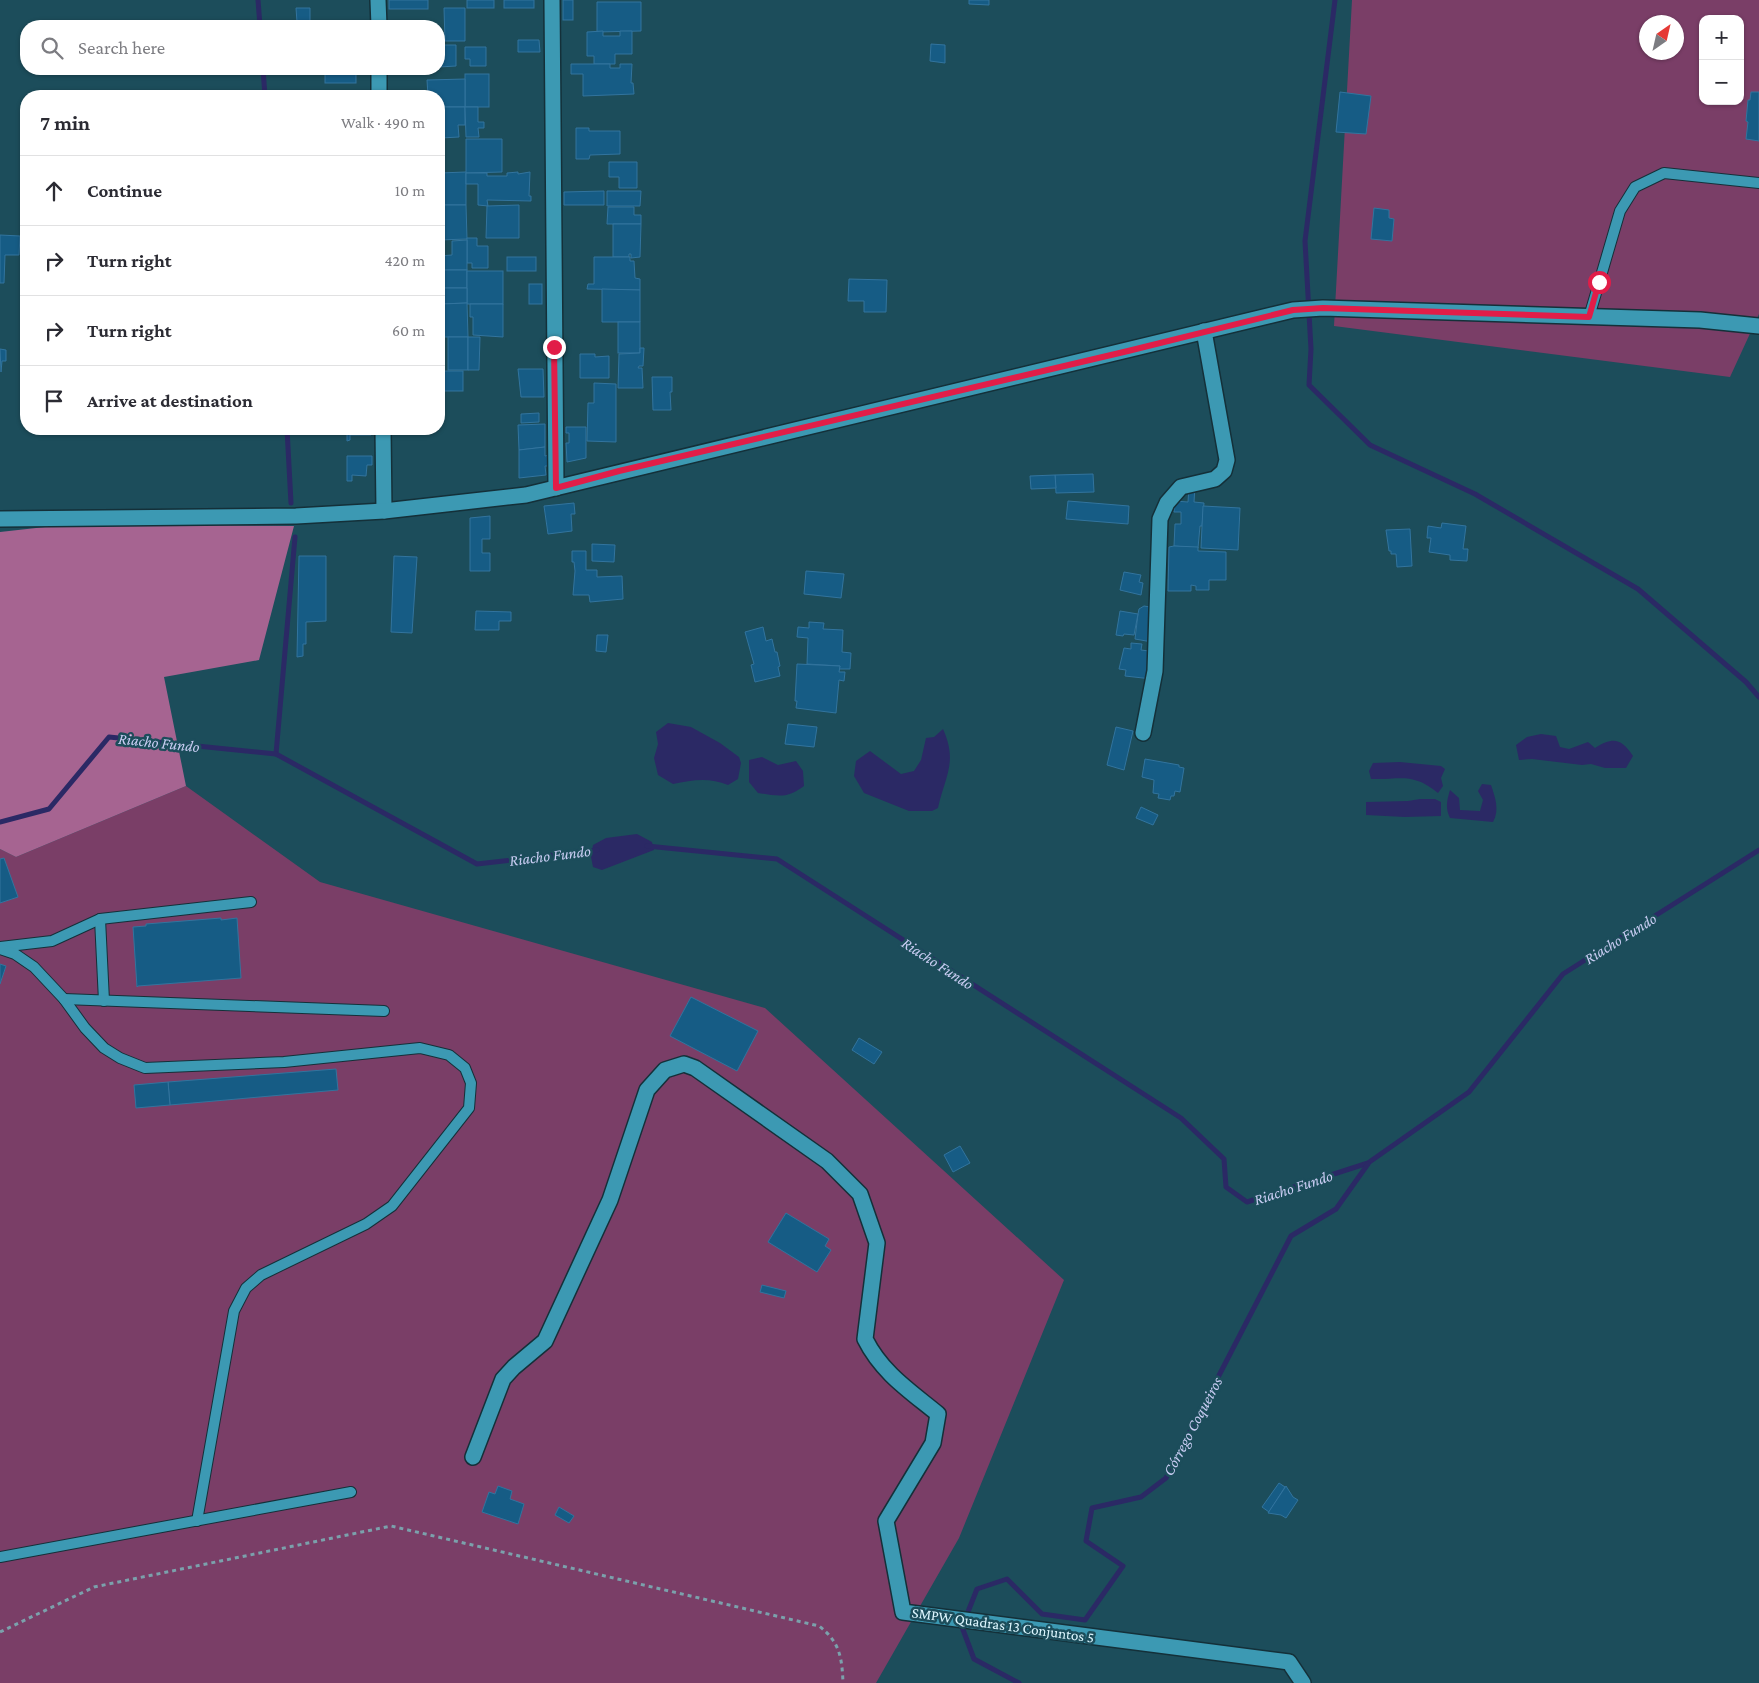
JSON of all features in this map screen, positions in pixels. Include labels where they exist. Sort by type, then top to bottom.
[{"type":"street","points":[[378,0],[379,20]]},
{"type":"street","points":[[552,0],[556,488]]},
{"type":"street","points":[[379,75],[379,90]]},
{"type":"street","points":[[0,519],[296,516],[384,511],[526,495],[619,471],[1293,310],[1323,308],[1700,320],[1759,326]]},
{"type":"street","points":[[1143,733],[1155,671],[1160,519],[1167,503],[1181,487],[1215,479],[1224,471],[1227,460],[1204,332]]},
{"type":"street","points":[[383,435],[384,511]]},
{"type":"street","name":"SMPW Quadras 13 Conjuntos 5","points":[[473,1457],[503,1379],[514,1367],[545,1341],[610,1200],[647,1090],[665,1070],[684,1064],[695,1068],[828,1162],[860,1194],[877,1243],[866,1339],[872,1353],[889,1375],[938,1414],[933,1443],[886,1521],[903,1612],[1288,1662],[1303,1683]]},
{"type":"lane","points":[[1589,317],[1620,211],[1635,187],[1664,173],[1759,183]]},
{"type":"lane","points":[[0,948],[52,941],[100,919],[250,902]]},
{"type":"lane","points":[[100,919],[104,1001]]},
{"type":"lane","points":[[0,948],[15,954],[34,967],[64,999],[85,1028],[104,1048],[120,1058],[145,1068],[284,1062],[420,1048],[449,1055],[465,1068],[471,1083],[469,1108],[392,1206],[366,1224],[261,1275],[246,1288],[234,1311],[197,1521]]},
{"type":"lane","points":[[64,999],[384,1011]]},
{"type":"lane","points":[[0,1557],[350,1492]]},
{"type":"path","points":[[0,1632],[94,1587],[391,1526],[819,1626],[828,1633],[836,1645],[842,1660],[843,1683]]},
{"type":"shaded area","points":[[1352,0],[1759,0],[1759,314],[1730,377],[1334,326]]},
{"type":"shaded area","points":[[72,524],[294,526],[259,660],[164,677],[186,786],[16,857],[0,849],[0,532]]},
{"type":"shaded area","points":[[668,723],[691,727],[720,743],[739,757],[741,763],[738,779],[728,785],[707,780],[694,780],[673,784],[658,775],[654,758],[658,744],[656,732]]},
{"type":"shaded area","points":[[943,729],[950,751],[950,760],[938,808],[932,811],[909,811],[864,793],[854,776],[856,761],[870,751],[901,774],[914,771],[921,760],[926,738],[934,737]]},
{"type":"shaded area","points":[[1541,734],[1556,736],[1560,747],[1569,749],[1588,742],[1595,748],[1607,742],[1616,741],[1625,746],[1633,756],[1626,768],[1605,768],[1591,764],[1582,765],[1532,759],[1519,760],[1516,745],[1527,737]]},
{"type":"shaded area","points":[[762,757],[778,765],[796,761],[803,771],[804,786],[782,796],[758,793],[749,782],[749,760]]},
{"type":"shaded area","points":[[1400,762],[1441,766],[1445,769],[1441,778],[1443,786],[1438,793],[1429,786],[1413,780],[1399,778],[1371,779],[1369,771],[1373,763]]},
{"type":"shaded area","points":[[1482,784],[1491,785],[1494,794],[1496,813],[1493,822],[1450,818],[1447,804],[1450,790],[1459,798],[1460,810],[1480,811],[1483,800],[1478,791]]},
{"type":"shaded area","points":[[186,786],[320,882],[765,1008],[1064,1280],[959,1538],[876,1683],[0,1683],[0,849],[16,857]]},
{"type":"shaded area","points":[[1435,799],[1441,802],[1441,816],[1366,815],[1366,802]]},
{"type":"shaded area","points":[[637,834],[652,842],[654,850],[602,870],[593,867],[591,857],[593,845],[606,838]]},
{"type":"building","points":[[389,0],[428,0],[428,9],[389,9]]},
{"type":"building","points":[[467,0],[494,0],[494,8],[467,8]]},
{"type":"building","points":[[504,0],[534,0],[534,8],[504,8]]},
{"type":"building","points":[[563,0],[573,0],[573,20],[563,20]]},
{"type":"building","points":[[969,0],[989,0],[989,5],[969,4]]},
{"type":"building","points":[[597,2],[641,2],[641,31],[597,32]]},
{"type":"building","points":[[296,8],[310,8],[310,20],[297,20]]},
{"type":"building","points":[[444,8],[465,8],[465,41],[445,41]]},
{"type":"building","points":[[603,31],[603,36],[620,36],[620,31],[632,31],[632,54],[615,54],[615,64],[594,64],[594,56],[587,56],[587,32]]},
{"type":"building","points":[[518,40],[539,40],[540,52],[518,52]]},
{"type":"building","points":[[931,44],[945,45],[945,63],[930,61]]},
{"type":"building","points":[[445,45],[456,45],[456,66],[445,67]]},
{"type":"building","points":[[465,47],[486,47],[486,66],[470,66],[470,59],[465,59]]},
{"type":"building","points":[[571,64],[610,64],[610,68],[620,68],[620,64],[632,64],[631,83],[633,83],[634,94],[583,96],[583,74],[571,74]]},
{"type":"building","points":[[465,74],[489,74],[489,107],[465,107]]},
{"type":"building","points":[[325,75],[356,75],[356,83],[325,83]]},
{"type":"building","points":[[465,79],[465,107],[445,107],[445,90],[428,90],[427,80]]},
{"type":"building","points":[[1340,92],[1371,96],[1366,134],[1336,132]]},
{"type":"building","points":[[1751,92],[1759,92],[1759,141],[1746,139],[1748,100],[1750,100]]},
{"type":"building","points":[[445,107],[465,107],[465,125],[458,125],[459,137],[445,138]]},
{"type":"building","points":[[465,107],[478,107],[478,122],[484,122],[484,128],[478,128],[479,137],[466,137]]},
{"type":"building","points":[[576,128],[589,128],[589,131],[620,131],[620,154],[590,155],[589,159],[576,159]]},
{"type":"building","points":[[466,139],[502,139],[502,172],[466,173]]},
{"type":"building","points":[[609,162],[637,162],[637,188],[619,188],[619,177],[609,177]]},
{"type":"building","points":[[466,172],[466,205],[445,205],[445,173]]},
{"type":"building","points":[[518,172],[518,174],[530,172],[529,196],[531,196],[531,201],[487,200],[488,206],[478,205],[478,184],[466,184],[466,173],[487,173],[487,176],[507,176],[507,173]]},
{"type":"building","points":[[604,191],[604,205],[564,205],[564,192]]},
{"type":"building","points":[[607,191],[641,191],[640,206],[607,206]]},
{"type":"building","points":[[445,205],[466,205],[467,239],[445,240]]},
{"type":"building","points":[[519,205],[519,238],[486,238],[487,206]]},
{"type":"building","points":[[608,207],[634,207],[634,215],[641,215],[641,224],[607,224]]},
{"type":"building","points":[[1374,208],[1389,210],[1389,218],[1394,219],[1392,241],[1371,239]]},
{"type":"building","points":[[613,224],[641,224],[640,257],[631,258],[631,254],[629,254],[629,257],[613,257]]},
{"type":"building","points":[[0,235],[20,236],[19,255],[5,255],[4,283],[0,283]]},
{"type":"building","points":[[467,238],[477,238],[477,246],[488,246],[488,268],[472,268],[472,263],[467,263]]},
{"type":"building","points":[[467,240],[467,270],[445,270],[445,256],[452,255],[452,241]]},
{"type":"building","points":[[507,257],[536,257],[536,271],[507,271]]},
{"type":"building","points":[[594,257],[630,257],[630,261],[634,261],[635,278],[640,279],[640,290],[587,289],[588,284],[594,284]]},
{"type":"building","points":[[445,270],[467,270],[467,288],[445,288]]},
{"type":"building","points":[[467,271],[503,271],[503,304],[467,304]]},
{"type":"building","points":[[849,279],[887,280],[886,312],[864,312],[864,301],[848,301]]},
{"type":"building","points":[[529,284],[542,284],[542,304],[529,304]]},
{"type":"building","points":[[445,288],[467,288],[467,303],[445,304]]},
{"type":"building","points":[[602,289],[640,290],[640,322],[602,322]]},
{"type":"building","points":[[467,303],[468,337],[445,337],[445,304]]},
{"type":"building","points":[[470,304],[503,304],[503,337],[473,335],[473,317],[470,317]]},
{"type":"building","points":[[618,322],[640,322],[640,353],[618,353]]},
{"type":"building","points":[[448,337],[468,337],[468,370],[448,370]]},
{"type":"building","points":[[468,337],[480,337],[479,370],[468,370]]},
{"type":"building","points":[[640,348],[644,348],[643,366],[638,368],[642,368],[643,388],[618,388],[619,354],[640,353]]},
{"type":"building","points":[[0,349],[6,350],[6,361],[2,361],[1,372]]},
{"type":"building","points":[[580,354],[595,354],[595,357],[609,356],[609,378],[580,378]]},
{"type":"building","points":[[518,369],[543,369],[544,397],[521,397]]},
{"type":"building","points":[[445,371],[463,371],[463,391],[445,391]]},
{"type":"building","points":[[652,377],[672,377],[672,392],[670,392],[671,410],[653,410]]},
{"type":"building","points":[[594,383],[616,384],[616,442],[587,441],[588,403],[594,403]]},
{"type":"building","points":[[539,413],[539,422],[521,423],[521,414]]},
{"type":"building","points":[[545,424],[545,447],[519,450],[518,425]]},
{"type":"building","points":[[566,427],[586,427],[586,458],[567,462],[566,443],[569,443],[569,433],[566,433]]},
{"type":"building","points":[[347,435],[350,435],[350,440],[347,441]]},
{"type":"building","points":[[545,447],[545,456],[554,454],[552,466],[545,466],[546,475],[519,478],[519,450]]},
{"type":"building","points":[[347,456],[372,456],[372,465],[367,465],[366,476],[352,475],[352,481],[347,481]]},
{"type":"building","points":[[1093,474],[1094,492],[1056,493],[1055,475]]},
{"type":"building","points":[[1055,475],[1056,488],[1031,489],[1030,476]]},
{"type":"building","points":[[1189,486],[1195,486],[1194,502],[1204,503],[1198,548],[1174,546],[1175,524],[1181,524],[1181,512],[1174,512],[1175,501],[1188,502]]},
{"type":"building","points":[[1068,501],[1129,506],[1128,524],[1066,519]]},
{"type":"building","points":[[574,503],[575,514],[571,514],[572,531],[548,534],[544,506]]},
{"type":"building","points":[[1203,506],[1240,508],[1238,550],[1201,548]]},
{"type":"building","points":[[490,516],[490,539],[482,539],[482,553],[490,553],[490,571],[470,571],[470,518]]},
{"type":"building","points":[[1442,523],[1466,526],[1463,549],[1468,549],[1467,561],[1450,560],[1450,555],[1429,552],[1431,538],[1427,538],[1428,526],[1441,528]]},
{"type":"building","points":[[1410,529],[1412,566],[1397,567],[1396,554],[1391,554],[1391,551],[1389,551],[1386,530]]},
{"type":"building","points":[[592,544],[615,545],[614,562],[592,561]]},
{"type":"building","points":[[1169,547],[1198,547],[1198,551],[1226,552],[1226,580],[1209,580],[1209,590],[1196,590],[1196,586],[1191,585],[1191,591],[1168,591]]},
{"type":"building","points":[[572,551],[586,551],[586,570],[597,570],[597,577],[622,576],[623,599],[590,602],[589,595],[573,595],[575,571],[574,562],[572,562]]},
{"type":"building","points":[[299,556],[326,556],[326,621],[306,622],[306,644],[303,644],[303,656],[297,657]]},
{"type":"building","points":[[394,556],[417,557],[412,633],[391,632]]},
{"type":"building","points":[[806,571],[844,574],[841,598],[804,594]]},
{"type":"building","points":[[1124,572],[1141,575],[1139,582],[1143,583],[1141,595],[1120,590]]},
{"type":"building","points":[[1144,606],[1156,608],[1152,642],[1135,639],[1139,609]]},
{"type":"building","points":[[476,611],[511,612],[511,621],[499,621],[499,630],[475,630]]},
{"type":"building","points":[[1120,611],[1138,614],[1134,635],[1116,635]]},
{"type":"building","points":[[809,622],[824,623],[823,629],[843,630],[842,652],[851,653],[850,669],[839,669],[840,666],[807,664],[808,638],[797,637],[798,627],[809,628]]},
{"type":"building","points":[[763,627],[766,641],[772,639],[775,652],[777,652],[780,676],[755,682],[751,665],[754,664],[745,632]]},
{"type":"building","points":[[597,635],[608,635],[606,652],[596,651]]},
{"type":"building","points":[[1131,643],[1142,644],[1141,650],[1149,651],[1152,679],[1125,676],[1126,670],[1119,669],[1124,648],[1131,649]]},
{"type":"building","points":[[797,664],[840,666],[839,672],[845,672],[844,681],[839,680],[836,713],[796,708]]},
{"type":"building","points":[[788,724],[817,727],[814,747],[785,744]]},
{"type":"building","points":[[1116,727],[1133,731],[1124,770],[1107,765]]},
{"type":"building","points":[[1145,759],[1179,765],[1179,767],[1184,768],[1180,792],[1175,791],[1174,796],[1171,796],[1170,800],[1158,798],[1159,794],[1153,793],[1154,780],[1142,777]]},
{"type":"building","points":[[1141,807],[1158,815],[1153,825],[1136,818]]},
{"type":"building","points":[[4,858],[18,897],[0,903],[0,859]]},
{"type":"building","points":[[221,918],[221,920],[237,918],[241,978],[137,987],[133,927],[146,926],[146,924]]},
{"type":"building","points":[[0,964],[6,966],[0,984]]},
{"type":"building","points":[[691,997],[758,1031],[737,1071],[670,1036]]},
{"type":"building","points":[[859,1038],[882,1052],[874,1064],[852,1050]]},
{"type":"building","points":[[336,1069],[338,1090],[170,1105],[168,1082]]},
{"type":"building","points":[[168,1082],[170,1105],[136,1108],[134,1085]]},
{"type":"building","points":[[960,1146],[970,1163],[953,1172],[944,1155]]},
{"type":"building","points":[[786,1213],[829,1239],[825,1246],[831,1250],[817,1272],[768,1242]]},
{"type":"building","points":[[762,1285],[786,1291],[784,1298],[760,1292]]},
{"type":"building","points":[[1279,1483],[1285,1487],[1269,1512],[1262,1507]]},
{"type":"building","points":[[498,1486],[512,1491],[510,1499],[524,1504],[518,1524],[482,1512],[489,1492],[495,1494]]},
{"type":"building","points":[[1286,1486],[1293,1497],[1298,1500],[1286,1518],[1281,1515],[1268,1513]]},
{"type":"building","points":[[559,1507],[574,1516],[569,1523],[555,1515]]},
{"type":"waterway","points":[[258,0],[260,20]]},
{"type":"waterway","points":[[1335,0],[1305,241],[1311,349],[1309,385],[1370,445],[1475,494],[1638,589],[1746,682],[1759,697]]},
{"type":"waterway","points":[[263,75],[265,90]]},
{"type":"waterway","points":[[287,435],[291,503]]},
{"type":"waterway","points":[[276,754],[295,537]]},
{"type":"waterway","name":"Riacho Fundo","points":[[0,822],[49,809],[109,737],[276,754],[477,864],[597,850]]},
{"type":"waterway","name":"Riacho Fundo","points":[[647,846],[777,859],[1181,1118],[1224,1159],[1226,1187],[1247,1202],[1368,1163],[1469,1092],[1563,974],[1759,850]]},
{"type":"waterway","name":"Córrego Coqueiros","points":[[1019,1683],[974,1659],[962,1627],[977,1589],[1007,1579],[1042,1614],[1085,1620],[1123,1566],[1086,1541],[1092,1508],[1141,1497],[1166,1478],[1291,1236],[1336,1209],[1368,1164]]},
{"type":"route","points":[[554,347],[556,488],[619,471],[1128,351],[1293,310],[1323,308],[1589,317],[1599,282]]}]
